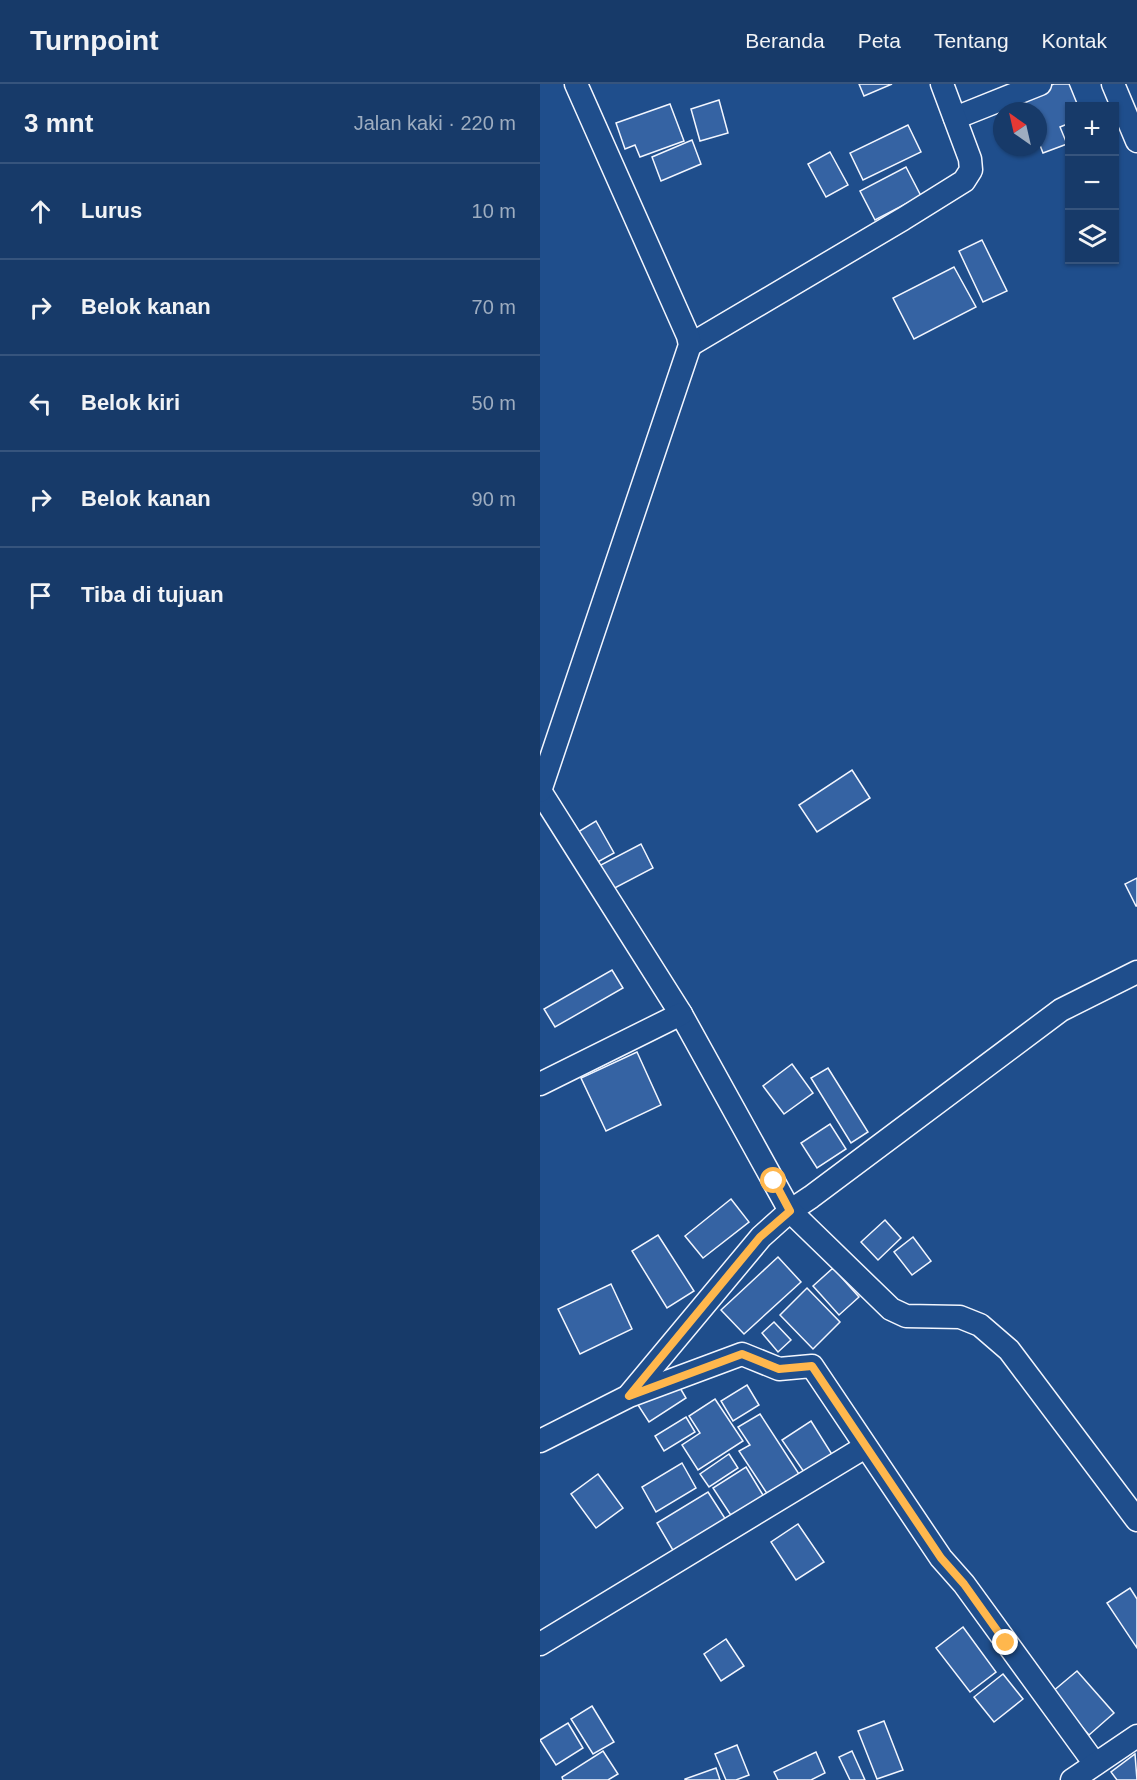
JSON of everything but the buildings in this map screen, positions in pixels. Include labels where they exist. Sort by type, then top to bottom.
[{"type":"street","points":[[576,84],[690,345],[540,791],[681,1014],[790,1211],[891,1309],[906,1316],[960,1317],[980,1325],[1009,1350],[1137,1520]]},
{"type":"street","points":[[690,345],[964,181],[971,170],[970,159],[942,84]]},
{"type":"street","points":[[954,118],[1040,84]]},
{"type":"street","points":[[1113,84],[1137,141]]},
{"type":"street","points":[[629,1396],[760,1237],[790,1211],[1061,1010],[1137,972]]},
{"type":"street","points":[[540,1084],[681,1014]]},
{"type":"street","points":[[540,1441],[629,1396],[742,1354],[779,1369],[812,1366],[941,1558],[964,1584],[1095,1764]]},
{"type":"street","points":[[540,1644],[865,1447]]},
{"type":"street","points":[[1072,1780],[1137,1736]]},
{"type":"route","points":[[774,1181],[790,1211],[760,1237],[629,1396],[742,1354],[779,1369],[812,1366],[941,1558],[964,1584],[1006,1643]]}]
